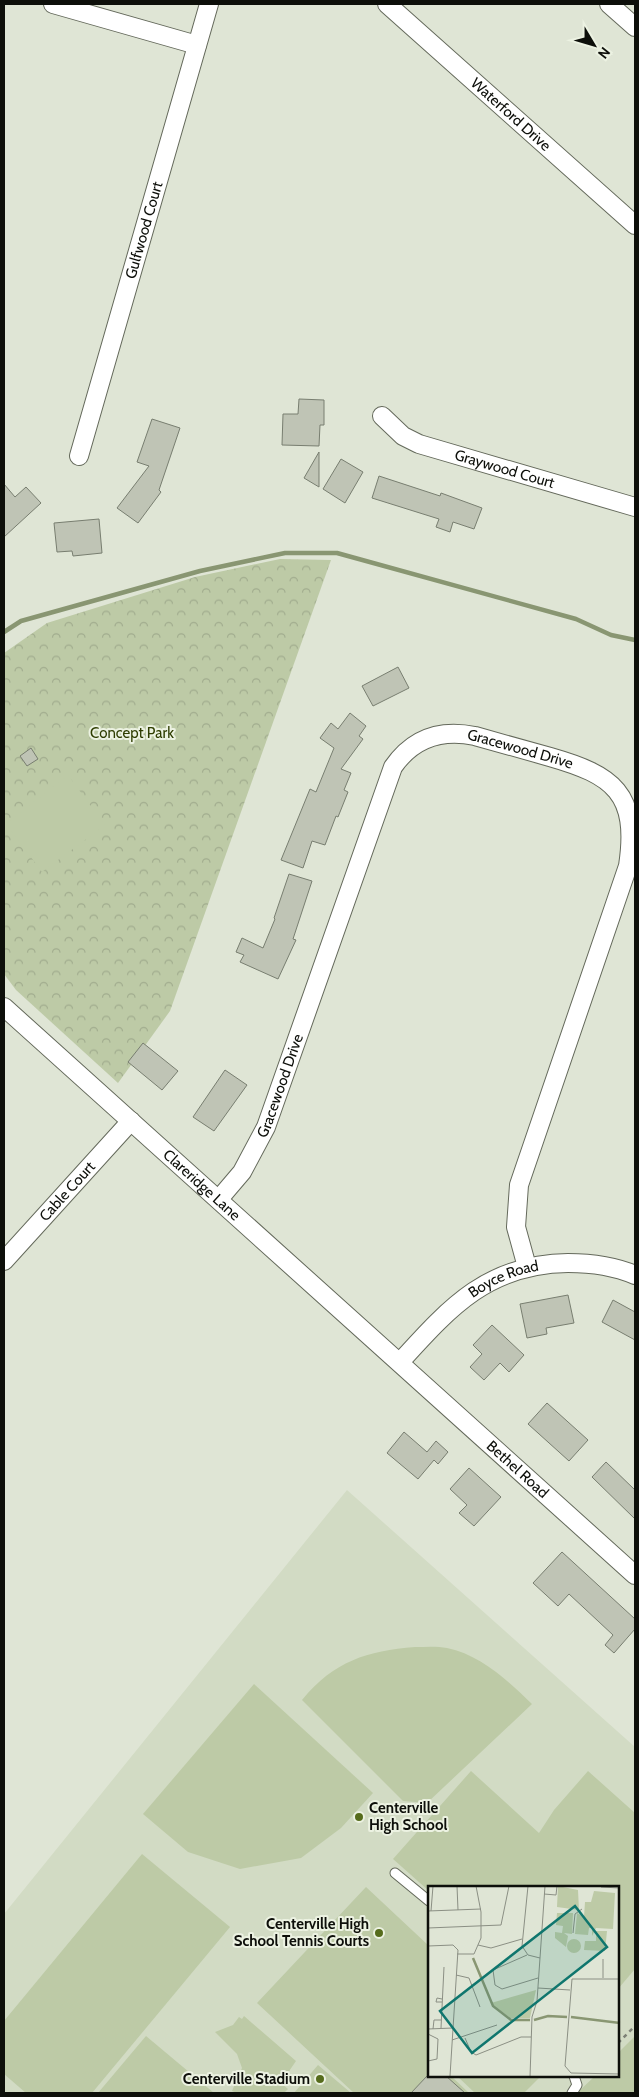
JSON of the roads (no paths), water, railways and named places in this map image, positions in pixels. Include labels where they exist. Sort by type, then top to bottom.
[{"type":"street","points":[[53,4],[197,45]]},
{"type":"street","name":"Gulfwood Court","points":[[79,456],[209,4]]},
{"type":"street","name":"Waterford Drive","points":[[387,4],[635,226]]},
{"type":"street","points":[[610,4],[635,27]]},
{"type":"street","name":"Graywood Court","points":[[382,416],[403,436],[419,444],[635,507]]},
{"type":"street","name":"Gracewood Drive","points":[[219,1199],[242,1172],[266,1127],[393,767],[400,756],[425,738],[438,734],[458,732],[600,774],[621,793],[631,810],[634,823],[634,842],[628,866],[519,1185],[516,1227],[527,1267]]},
{"type":"street","name":"Clareridge Lane","points":[[4,1007],[400,1362]]},
{"type":"street","name":"Cable Court","points":[[4,1261],[131,1121]]},
{"type":"street","name":"Boyce Road","points":[[400,1362],[457,1302],[494,1279],[527,1267],[582,1263],[605,1266],[635,1276]]},
{"type":"street","name":"Bethel Road","points":[[400,1362],[635,1575]]},
{"type":"lane","points":[[395,1873],[428,1900]]},
{"type":"lane","points":[[572,2093],[577,2084],[574,2077]]},
{"type":"waterway","points":[[4,632],[21,621],[200,571],[285,553],[337,553],[576,619],[611,635],[635,640]]},
{"type":"place","name":"Centerville High School","points":[[359,1817]]},
{"type":"place","name":"Centerville High School Tennis Courts","points":[[379,1933]]},
{"type":"place","name":"Centerville Stadium","points":[[320,2079]]},
{"type":"park label","name":"Concept Park","points":[[132,733]]}]
